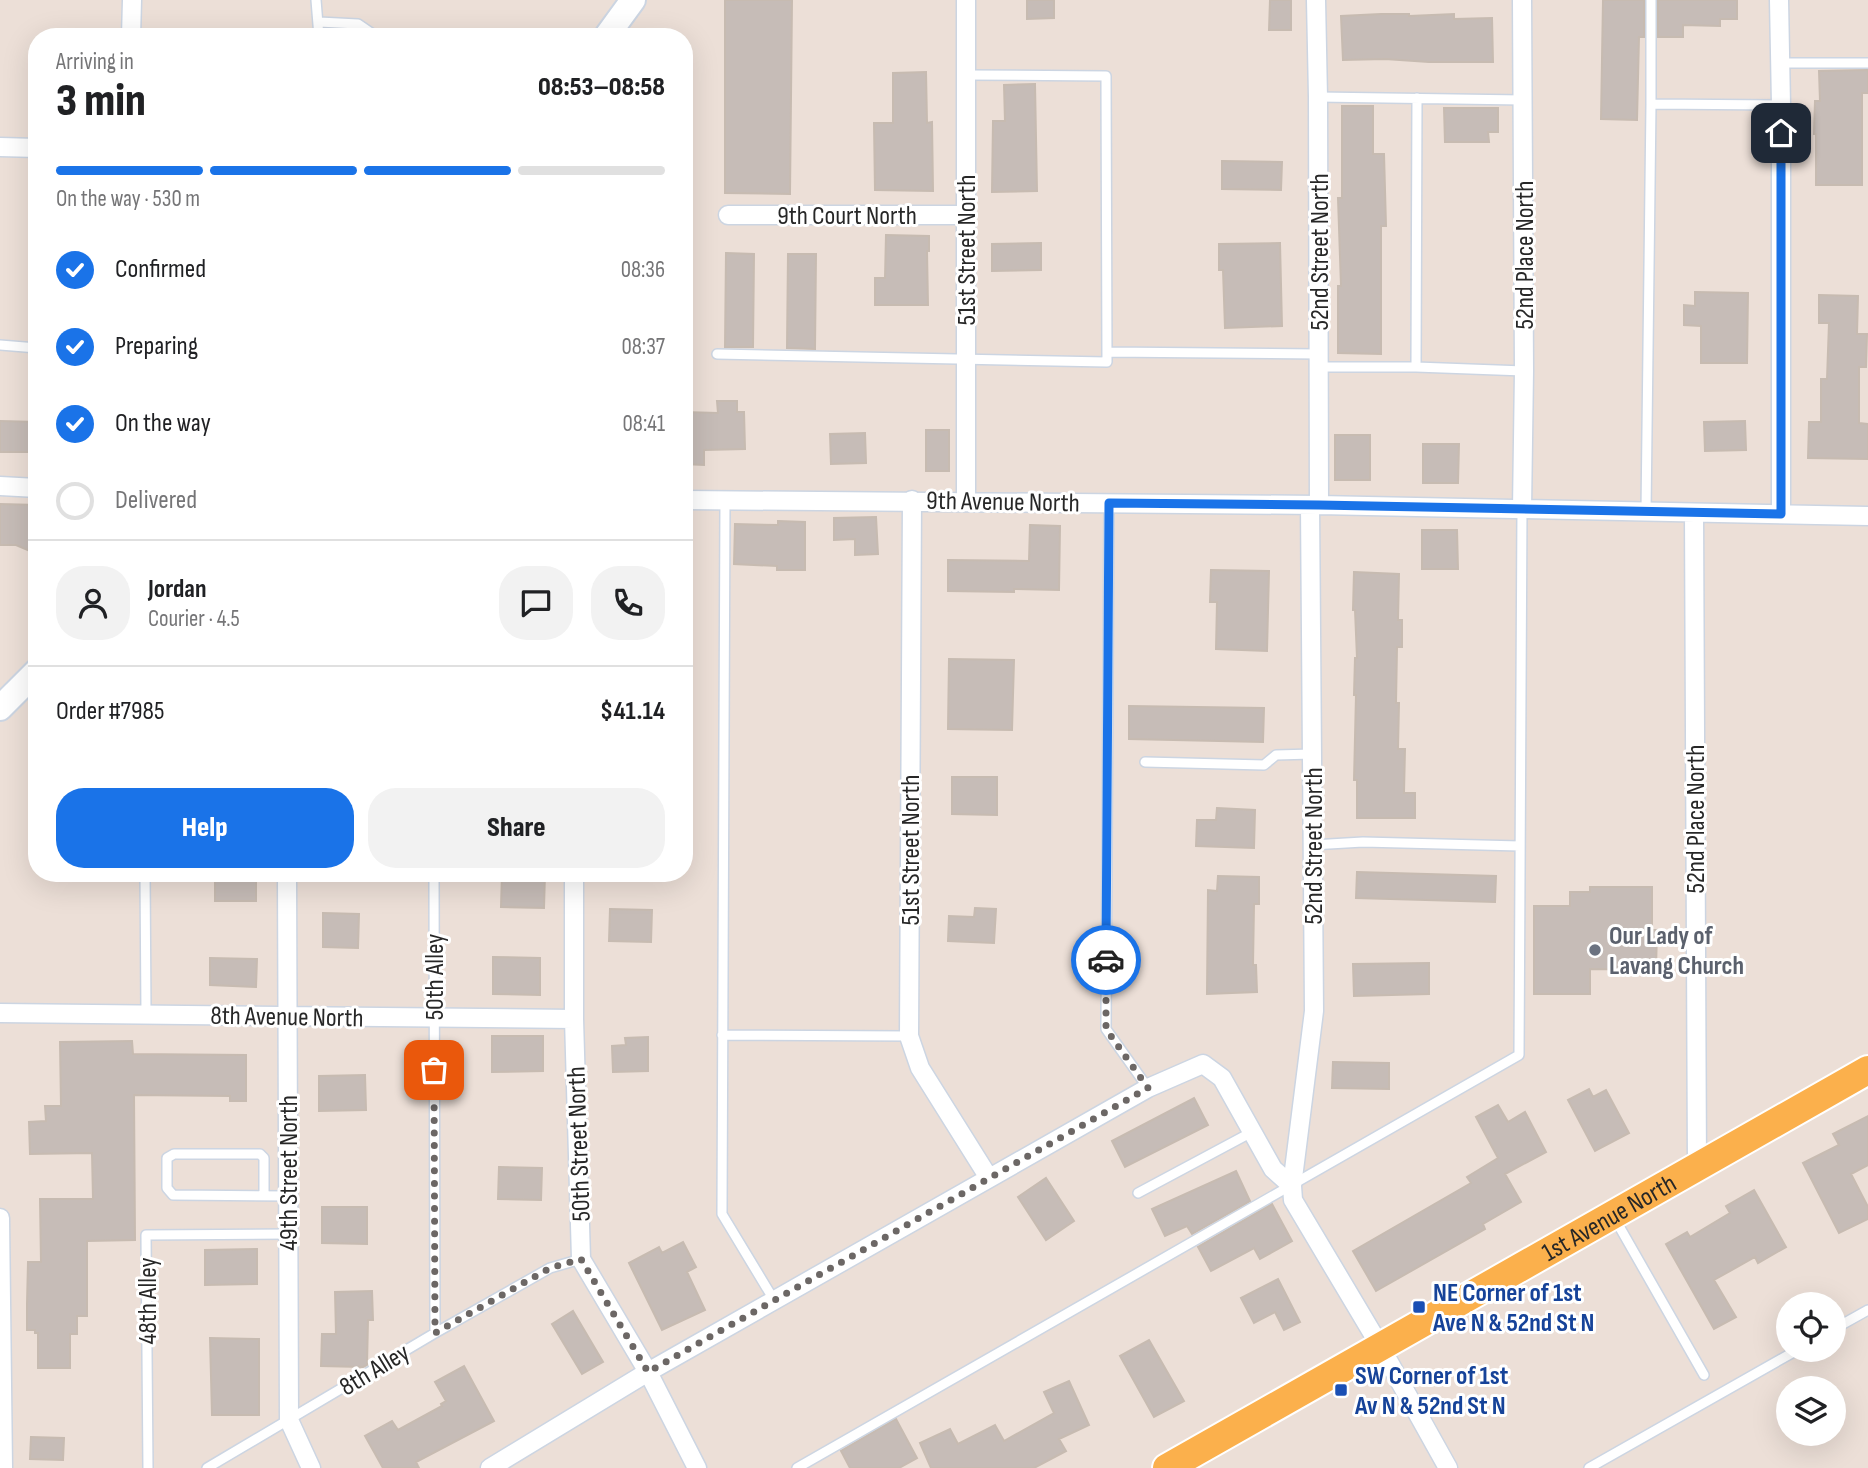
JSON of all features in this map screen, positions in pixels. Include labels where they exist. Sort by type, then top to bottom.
[{"type":"main road","points":[[613,28],[633,0]]},
{"type":"main road","points":[[0,708],[28,680]]},
{"type":"main road","name":"1st Avenue North","points":[[1175,1466],[1380,1346],[1868,1070]]},
{"type":"street","points":[[131,28],[132,0]]},
{"type":"street","name":"51st Street North","points":[[966,0],[966,501]]},
{"type":"street","name":"52nd Street North","points":[[1316,0],[1319,360],[1314,505],[1312,754],[1314,1011],[1292,1185],[1293,1200],[1380,1346],[1448,1468]]},
{"type":"street","name":"52nd Place North","points":[[1522,0],[1522,509]]},
{"type":"street","points":[[1779,0],[1781,514]]},
{"type":"street","points":[[0,147],[28,148]]},
{"type":"street","name":"9th Court North","points":[[728,215],[965,215]]},
{"type":"street","points":[[0,486],[28,488]]},
{"type":"street","name":"9th Avenue North","points":[[693,499],[1314,505],[1868,516]]},
{"type":"street","name":"51st Street North","points":[[912,500],[909,1037],[920,1068],[989,1178]]},
{"type":"street","name":"52nd Place North","points":[[1694,513],[1697,1167]]},
{"type":"street","name":"49th Street North","points":[[288,882],[289,1420],[311,1468]]},
{"type":"street","name":"50th Street North","points":[[574,882],[574,1019],[581,1259],[648,1372],[697,1468]]},
{"type":"street","name":"8th Avenue North","points":[[0,1013],[574,1019]]},
{"type":"street","name":"52nd Street North","points":[[1148,1088],[1203,1064],[1222,1078],[1273,1169],[1292,1185]]},
{"type":"street","points":[[490,1468],[648,1372],[1148,1088]]},
{"type":"street","points":[[0,1218],[4,1468]]},
{"type":"lane","points":[[316,0],[318,28]]},
{"type":"lane","points":[[1647,512],[1651,0]]},
{"type":"lane","points":[[318,22],[358,24],[364,28]]},
{"type":"lane","points":[[1780,63],[1868,63]]},
{"type":"lane","points":[[718,354],[1107,362],[1106,76],[966,75]]},
{"type":"lane","points":[[1318,97],[1524,100]]},
{"type":"lane","points":[[1416,367],[1418,99]]},
{"type":"lane","points":[[1651,104],[1780,105]]},
{"type":"lane","points":[[0,345],[28,347]]},
{"type":"lane","points":[[1107,352],[1524,371]]},
{"type":"lane","points":[[725,500],[722,1214],[774,1300]]},
{"type":"lane","points":[[1109,503],[1106,1029],[1148,1088]]},
{"type":"lane","points":[[797,1468],[1519,1055],[1522,509]]},
{"type":"lane","points":[[1145,762],[1264,765],[1276,755],[1312,754]]},
{"type":"lane","points":[[1312,845],[1363,842],[1520,846]]},
{"type":"lane","points":[[145,882],[146,1014]]},
{"type":"lane","name":"50th Alley","points":[[434,882],[435,1333]]},
{"type":"lane","points":[[722,1035],[909,1037]]},
{"type":"lane","points":[[1138,1193],[1252,1132]]},
{"type":"lane","points":[[264,1195],[264,1158],[260,1154],[174,1154],[167,1158],[167,1188],[173,1195],[288,1196]]},
{"type":"lane","points":[[1612,1214],[1704,1375]]},
{"type":"lane","name":"48th Alley","points":[[148,1468],[146,1235],[288,1234]]},
{"type":"lane","name":"8th Alley","points":[[207,1468],[550,1268],[581,1259]]},
{"type":"lane","points":[[1846,1322],[1868,1310]]},
{"type":"lane","points":[[1589,1468],[1776,1362]]},
{"type":"building","points":[[725,0],[792,0],[790,194],[725,193]]},
{"type":"building","points":[[1027,0],[1054,0],[1054,18],[1027,19]]},
{"type":"building","points":[[1270,0],[1291,0],[1291,30],[1269,30]]},
{"type":"building","points":[[1603,0],[1644,0],[1644,37],[1639,37],[1637,120],[1601,119]]},
{"type":"building","points":[[1658,0],[1737,0],[1737,19],[1720,19],[1720,26],[1683,25],[1683,37],[1658,37]]},
{"type":"building","points":[[1454,14],[1454,19],[1492,18],[1493,62],[1343,60],[1341,16]]},
{"type":"building","points":[[1868,70],[1868,93],[1862,93],[1862,185],[1816,185],[1814,134],[1815,101],[1820,101],[1819,71]]},
{"type":"building","points":[[926,72],[927,123],[932,122],[933,191],[875,190],[874,123],[893,123],[893,73]]},
{"type":"building","points":[[1035,84],[1037,191],[992,192],[993,121],[1005,121],[1004,85]]},
{"type":"building","points":[[1342,106],[1373,106],[1373,154],[1384,154],[1386,226],[1381,226],[1381,354],[1338,353],[1338,286],[1341,286],[1338,198],[1342,198]]},
{"type":"building","points":[[1444,108],[1498,108],[1498,132],[1488,132],[1489,142],[1445,142]]},
{"type":"building","points":[[1222,161],[1282,162],[1281,190],[1222,189]]},
{"type":"building","points":[[886,235],[929,236],[928,305],[875,305],[875,278],[885,278]]},
{"type":"building","points":[[1041,243],[1041,270],[992,271],[992,244]]},
{"type":"building","points":[[1280,243],[1282,326],[1225,328],[1223,270],[1219,270],[1219,244]]},
{"type":"building","points":[[726,253],[754,254],[753,347],[725,347]]},
{"type":"building","points":[[788,254],[816,254],[815,349],[787,348]]},
{"type":"building","points":[[1695,292],[1748,293],[1747,363],[1701,363],[1701,326],[1684,325],[1684,305],[1695,306]]},
{"type":"building","points":[[1819,295],[1858,296],[1857,334],[1867,334],[1866,367],[1859,367],[1859,423],[1868,424],[1868,459],[1808,458],[1809,422],[1821,422],[1821,379],[1827,379],[1829,323],[1819,323]]},
{"type":"building","points":[[717,401],[737,401],[737,412],[744,412],[745,449],[704,450],[704,465],[693,464],[693,412],[718,413]]},
{"type":"building","points":[[0,421],[28,422],[28,452],[0,452]]},
{"type":"building","points":[[1745,421],[1746,450],[1705,451],[1704,422]]},
{"type":"building","points":[[926,430],[949,430],[949,471],[926,471]]},
{"type":"building","points":[[865,433],[866,463],[831,464],[830,434]]},
{"type":"building","points":[[1335,435],[1370,435],[1370,480],[1335,480]]},
{"type":"building","points":[[1423,444],[1459,444],[1458,483],[1423,483]]},
{"type":"building","points":[[0,504],[28,505],[28,550],[16,545],[0,545]]},
{"type":"building","points":[[876,517],[878,554],[855,555],[855,539],[834,540],[834,518]]},
{"type":"building","points":[[778,521],[805,522],[805,570],[777,570],[777,566],[734,564],[735,524],[778,525]]},
{"type":"building","points":[[1030,525],[1060,526],[1059,590],[948,591],[948,560],[1029,561]]},
{"type":"building","points":[[1422,530],[1457,530],[1458,569],[1422,569]]},
{"type":"building","points":[[1211,570],[1269,571],[1267,651],[1216,649],[1217,602],[1210,602]]},
{"type":"building","points":[[1354,572],[1399,574],[1398,620],[1402,620],[1402,647],[1397,647],[1398,749],[1405,749],[1404,793],[1415,793],[1415,818],[1357,818],[1357,780],[1354,780],[1357,658],[1353,610]]},
{"type":"building","points":[[949,659],[1014,660],[1012,730],[948,729]]},
{"type":"building","points":[[1129,706],[1264,708],[1263,742],[1129,739]]},
{"type":"building","points":[[952,777],[997,777],[997,815],[952,814]]},
{"type":"building","points":[[1217,808],[1255,810],[1254,848],[1196,846],[1197,820],[1216,820]]},
{"type":"building","points":[[1357,872],[1496,876],[1495,902],[1356,898]]},
{"type":"building","points":[[1218,876],[1259,877],[1259,904],[1254,904],[1253,965],[1256,965],[1257,992],[1207,994],[1208,890],[1217,891]]},
{"type":"building","points":[[215,882],[256,882],[256,901],[215,901]]},
{"type":"building","points":[[502,882],[545,882],[544,908],[501,907]]},
{"type":"building","name":"Our Lady of Lavang Church","points":[[1590,887],[1652,887],[1652,930],[1657,930],[1656,970],[1590,969],[1590,994],[1534,994],[1534,906],[1570,906],[1570,892],[1590,892]]},
{"type":"building","points":[[975,908],[996,909],[994,943],[948,941],[949,916],[974,917]]},
{"type":"building","points":[[610,909],[652,910],[651,942],[609,941]]},
{"type":"building","points":[[323,913],[359,914],[358,948],[323,947]]},
{"type":"building","points":[[493,957],[540,958],[540,995],[493,994]]},
{"type":"building","points":[[210,958],[257,959],[256,987],[210,985]]},
{"type":"building","points":[[1429,963],[1429,994],[1354,996],[1353,964]]},
{"type":"building","points":[[492,1036],[543,1036],[543,1071],[492,1072]]},
{"type":"building","points":[[648,1037],[648,1071],[613,1072],[612,1046],[626,1045],[625,1038]]},
{"type":"building","points":[[132,1041],[133,1054],[246,1055],[246,1101],[230,1101],[230,1096],[134,1095],[135,1240],[87,1241],[87,1316],[77,1316],[77,1334],[70,1334],[70,1368],[38,1368],[38,1333],[35,1333],[35,1330],[27,1330],[27,1304],[28,1262],[41,1262],[40,1199],[93,1199],[92,1153],[30,1154],[29,1122],[46,1121],[45,1106],[61,1106],[60,1042]]},
{"type":"building","points":[[1333,1062],[1389,1063],[1389,1089],[1332,1088]]},
{"type":"building","points":[[365,1075],[366,1110],[319,1111],[319,1076]]},
{"type":"building","points":[[1589,1089],[1593,1097],[1606,1090],[1629,1133],[1595,1151],[1568,1100]]},
{"type":"building","points":[[1194,1098],[1208,1125],[1125,1167],[1112,1141]]},
{"type":"building","points":[[1498,1105],[1508,1122],[1525,1112],[1546,1152],[1505,1174],[1521,1202],[1483,1224],[1485,1229],[1376,1291],[1353,1251],[1471,1183],[1467,1177],[1498,1158],[1476,1117]]},
{"type":"building","points":[[1868,1116],[1868,1165],[1851,1174],[1868,1207],[1868,1219],[1839,1233],[1803,1163],[1839,1145],[1833,1134]]},
{"type":"building","points":[[499,1167],[542,1168],[541,1200],[498,1199]]},
{"type":"building","points":[[1236,1171],[1250,1201],[1192,1234],[1187,1226],[1165,1236],[1152,1209]]},
{"type":"building","points":[[1046,1178],[1074,1221],[1046,1240],[1018,1197]]},
{"type":"building","points":[[1754,1190],[1786,1247],[1758,1263],[1755,1257],[1714,1280],[1736,1317],[1714,1329],[1666,1244],[1687,1232],[1690,1237],[1730,1213],[1726,1206]]},
{"type":"building","points":[[1272,1204],[1292,1241],[1260,1259],[1254,1248],[1211,1271],[1198,1247]]},
{"type":"building","points":[[322,1207],[367,1207],[367,1244],[322,1243]]},
{"type":"building","points":[[683,1242],[696,1267],[687,1272],[705,1310],[662,1330],[629,1263],[659,1247],[662,1253]]},
{"type":"building","points":[[257,1249],[257,1284],[205,1285],[205,1250]]},
{"type":"building","points":[[1278,1279],[1300,1322],[1284,1330],[1275,1312],[1254,1323],[1241,1298]]},
{"type":"building","points":[[372,1291],[373,1320],[368,1320],[367,1365],[321,1366],[322,1334],[336,1334],[335,1292]]},
{"type":"building","points":[[573,1311],[603,1362],[582,1374],[552,1324]]},
{"type":"building","points":[[210,1338],[259,1339],[259,1415],[212,1415]]},
{"type":"building","points":[[1149,1340],[1184,1401],[1154,1417],[1120,1356]]},
{"type":"building","points":[[464,1366],[494,1421],[416,1462],[419,1468],[383,1468],[365,1436],[392,1421],[398,1430],[442,1406],[446,1401],[435,1382]]},
{"type":"building","points":[[1069,1381],[1089,1425],[1059,1439],[1066,1451],[1034,1468],[931,1468],[920,1443],[950,1429],[958,1444],[995,1425],[1004,1441],[1054,1413],[1044,1392]]},
{"type":"building","points":[[896,1419],[917,1458],[899,1468],[850,1468],[841,1451]]},
{"type":"building","points":[[31,1437],[64,1438],[63,1460],[30,1459]]},
{"type":"way so far","points":[[434,1070],[435,1333],[550,1268],[581,1259],[648,1372],[1148,1088],[1106,1029],[1106,960]]},
{"type":"place","name":"Our Lady of Lavang Church","points":[[1595,950]]},
{"type":"place","name":"NE Corner of 1st Ave N & 52nd St N","points":[[1419,1307]]},
{"type":"place","name":"SW Corner of 1st Av N & 52nd St N","points":[[1341,1390]]},
{"type":"route","points":[[1106,960],[1109,503],[1781,514],[1781,133]]}]
